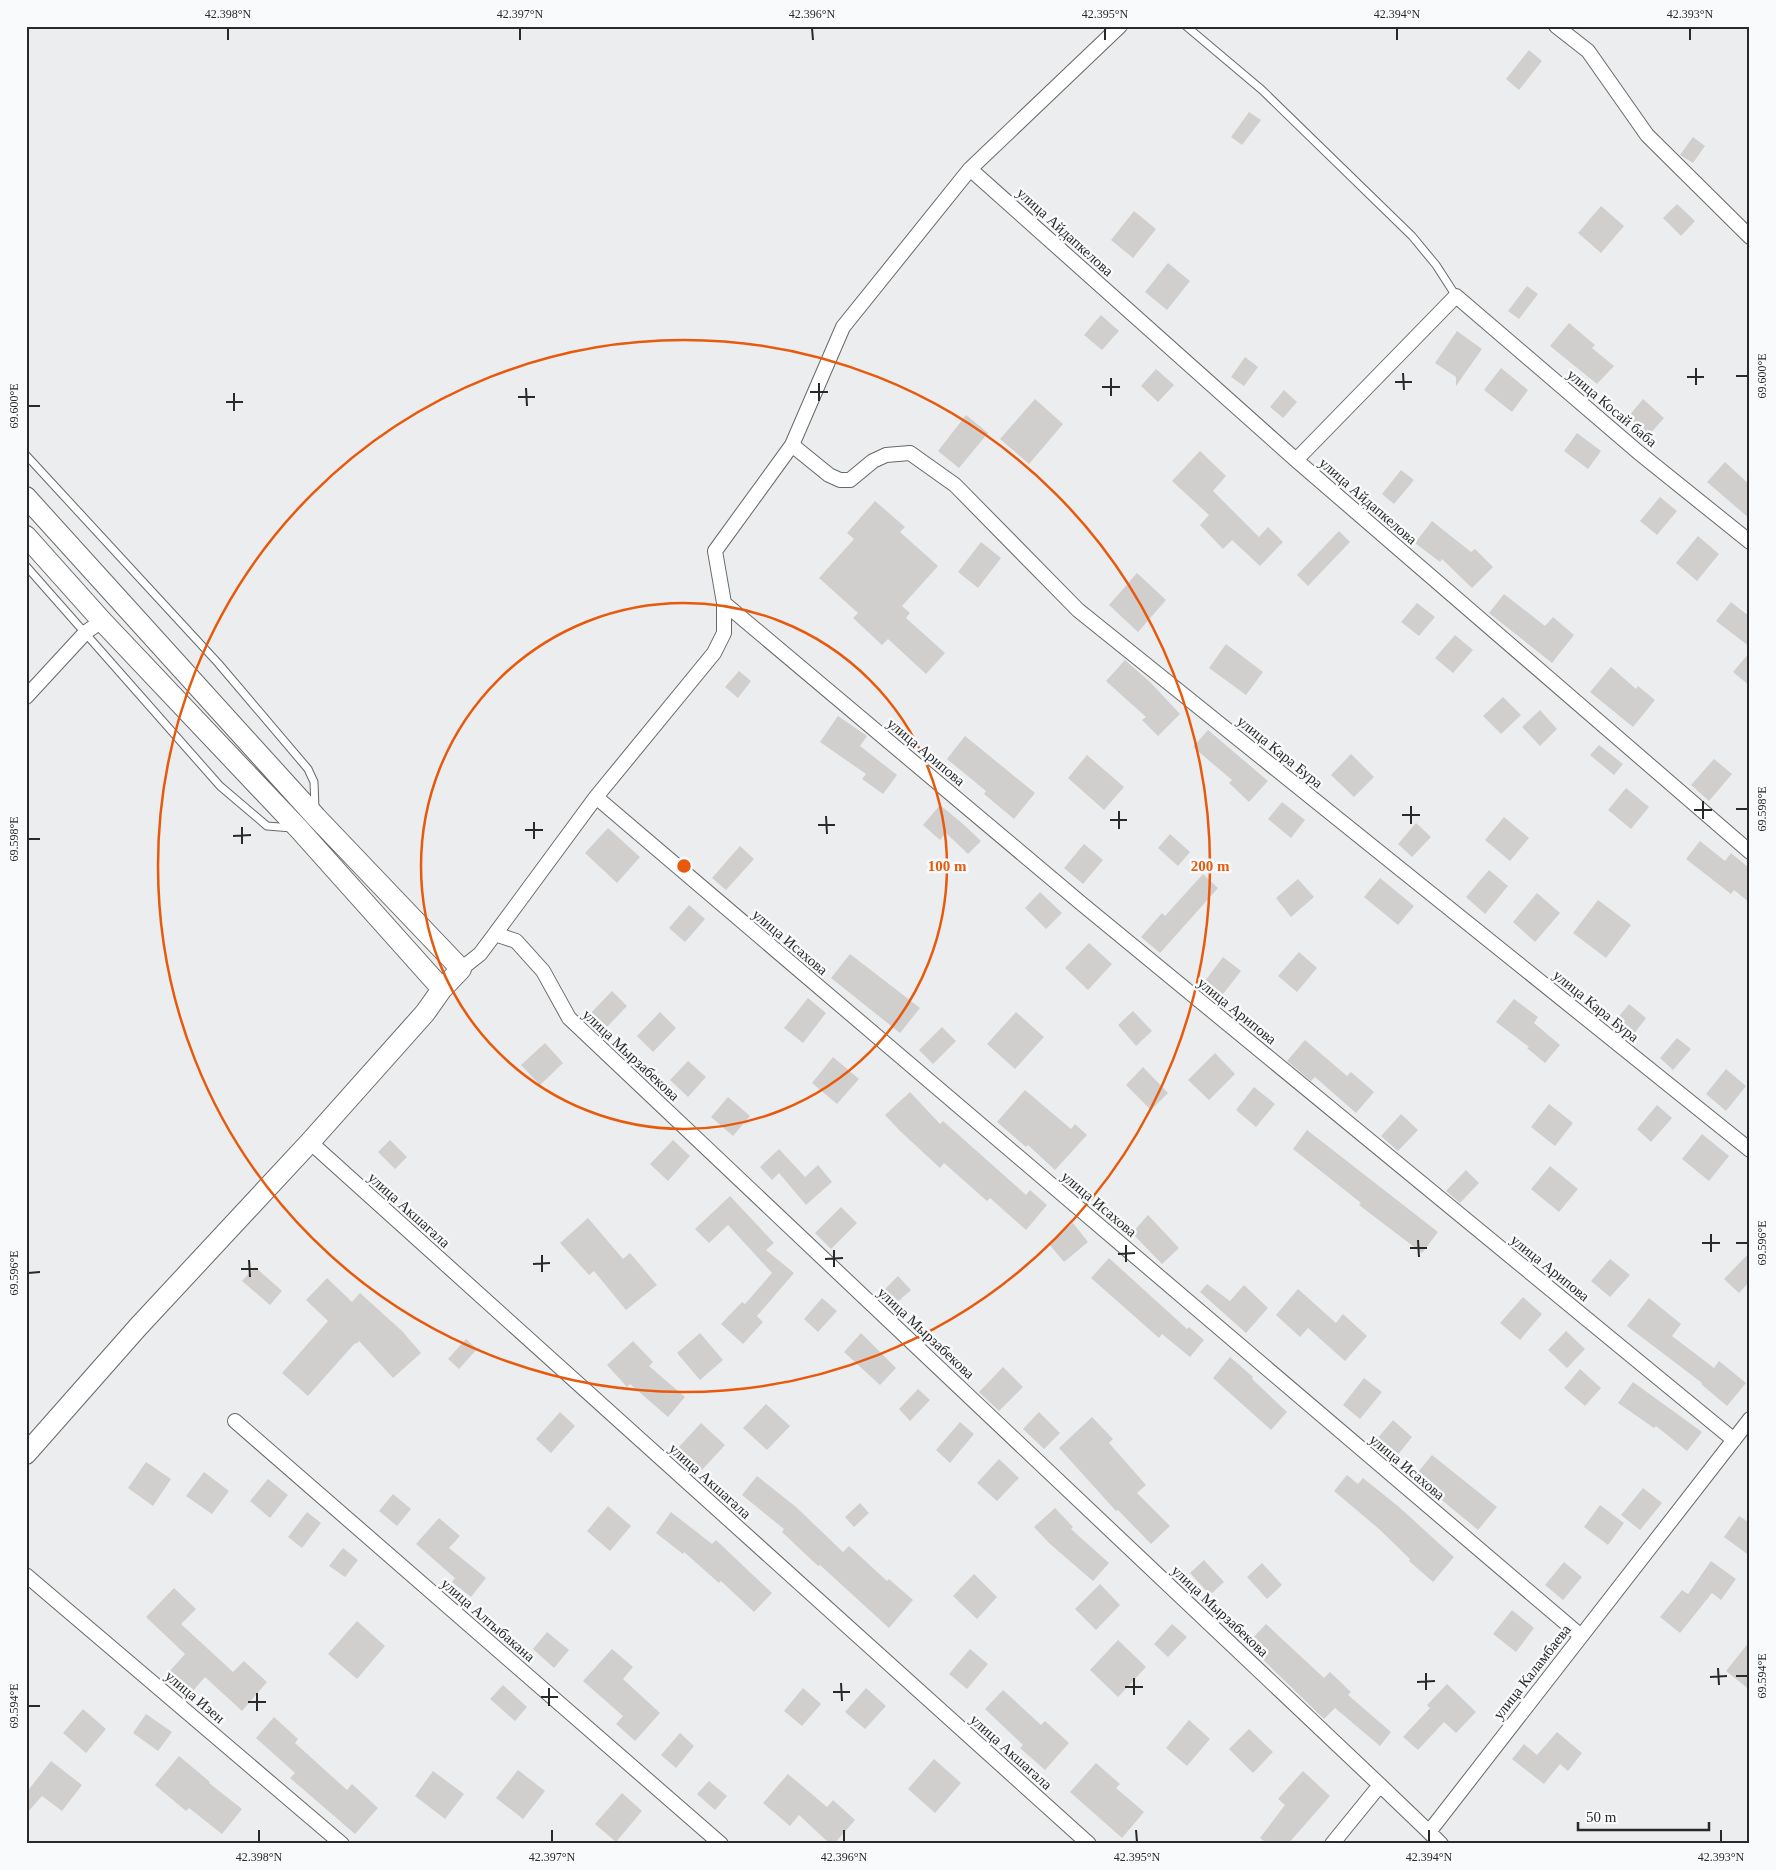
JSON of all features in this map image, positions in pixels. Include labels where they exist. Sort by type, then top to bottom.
[{"type":"main road","points":[[26,497],[316,817],[461,969],[310,1142],[138,1327],[26,1454]]},
{"type":"main road","points":[[26,536],[94,626],[298,828],[442,989]]},
{"type":"street","points":[[461,969],[480,954],[596,797],[714,653],[724,633],[724,603],[715,551],[792,445],[843,327],[970,169],[1120,26]]},
{"type":"street","points":[[1556,26],[1588,51],[1647,135],[1750,237]]},
{"type":"street","name":"улица Айдапкелова","points":[[970,169],[1296,460],[1750,852]]},
{"type":"street","points":[[1296,460],[1456,296]]},
{"type":"street","name":"улица Косай баба","points":[[1456,296],[1616,434],[1750,542]]},
{"type":"street","name":"улица Кара Бура","points":[[792,445],[829,475],[840,480],[850,480],[873,461],[886,454],[910,453],[955,485],[1078,610],[1750,1150]]},
{"type":"street","name":"улица Арипова","points":[[724,603],[1082,904],[1734,1440]]},
{"type":"street","points":[[26,697],[94,626]]},
{"type":"street","name":"улица Исахова","points":[[596,797],[1580,1636]]},
{"type":"street","name":"улица Мырзабекова","points":[[495,934],[516,941],[543,971],[569,1018],[1380,1785]]},
{"type":"street","name":"улица Акшагала","points":[[310,1142],[1089,1844]]},
{"type":"street","name":"улица Каламбаева","points":[[1429,1832],[1750,1419]]},
{"type":"street","name":"улица Алтыбакана","points":[[235,1421],[721,1844]]},
{"type":"street","name":"улица Изен","points":[[26,1575],[342,1844]]},
{"type":"street","points":[[1332,1844],[1380,1785],[1441,1844]]},
{"type":"lane","points":[[1186,26],[1262,90],[1412,236],[1436,266],[1456,296]]},
{"type":"lane","points":[[26,455],[218,663],[308,769],[314,782],[316,817]]},
{"type":"lane","points":[[26,566],[94,626],[220,786],[267,826],[298,828]]},
{"type":"building","points":[[1529,50],[1542,61],[1519,90],[1506,79]]},
{"type":"building","points":[[1249,112],[1261,120],[1242,145],[1231,137]]},
{"type":"building","points":[[1693,137],[1705,146],[1693,163],[1680,155]]},
{"type":"building","points":[[1677,204],[1695,221],[1681,236],[1663,218]]},
{"type":"building","points":[[1601,206],[1624,226],[1601,253],[1578,233]]},
{"type":"building","points":[[1134,211],[1156,229],[1133,258],[1111,240]]},
{"type":"building","points":[[1168,263],[1190,281],[1167,310],[1145,292]]},
{"type":"building","points":[[1527,286],[1538,294],[1519,319],[1508,311]]},
{"type":"building","points":[[1101,315],[1119,331],[1102,350],[1084,335]]},
{"type":"building","points":[[1569,323],[1595,345],[1592,348],[1614,366],[1597,384],[1550,346]]},
{"type":"building","points":[[1457,331],[1482,349],[1456,386],[1456,377],[1435,363]]},
{"type":"building","points":[[1245,357],[1258,367],[1244,386],[1231,377]]},
{"type":"building","points":[[1501,368],[1528,390],[1512,412],[1484,390]]},
{"type":"building","points":[[1156,369],[1174,385],[1158,402],[1141,386]]},
{"type":"building","points":[[1284,390],[1297,402],[1283,418],[1270,407]]},
{"type":"building","points":[[1035,399],[1063,424],[1029,464],[1000,439]]},
{"type":"building","points":[[1643,399],[1664,418],[1648,436],[1628,417]]},
{"type":"building","points":[[966,415],[988,433],[959,468],[938,451]]},
{"type":"building","points":[[1577,433],[1601,451],[1588,469],[1564,451]]},
{"type":"building","points":[[1200,451],[1226,476],[1213,491],[1259,537],[1268,527],[1283,542],[1260,566],[1232,540],[1223,549],[1200,525],[1209,515],[1172,481]]},
{"type":"building","points":[[1725,462],[1750,485],[1750,519],[1707,482]]},
{"type":"building","points":[[1401,470],[1414,480],[1394,504],[1382,494]]},
{"type":"building","points":[[1660,497],[1677,511],[1657,535],[1640,521]]},
{"type":"building","points":[[875,501],[905,527],[900,532],[938,566],[902,606],[910,613],[906,618],[945,653],[926,674],[888,639],[882,645],[853,618],[858,613],[819,578],[854,539],[847,533]]},
{"type":"building","points":[[1432,521],[1471,552],[1475,549],[1493,567],[1472,588],[1442,559],[1440,562],[1415,543]]},
{"type":"building","points":[[1339,531],[1350,542],[1308,586],[1297,575]]},
{"type":"building","points":[[1698,536],[1719,554],[1697,581],[1676,563]]},
{"type":"building","points":[[981,542],[1001,558],[978,588],[958,572]]},
{"type":"building","points":[[1137,573],[1166,600],[1138,632],[1109,605]]},
{"type":"building","points":[[1504,594],[1545,626],[1553,617],[1574,635],[1552,663],[1489,613]]},
{"type":"building","points":[[1731,602],[1750,617],[1750,647],[1716,621]]},
{"type":"building","points":[[1417,603],[1435,617],[1419,636],[1401,622]]},
{"type":"building","points":[[1455,635],[1473,650],[1453,673],[1435,658]]},
{"type":"building","points":[[1226,644],[1263,672],[1246,695],[1209,668]]},
{"type":"building","points":[[1750,652],[1750,686],[1733,672]]},
{"type":"building","points":[[1125,660],[1151,683],[1180,714],[1158,736],[1142,720],[1146,717],[1106,681]]},
{"type":"building","points":[[1611,667],[1636,689],[1638,686],[1655,700],[1633,727],[1590,692]]},
{"type":"building","points":[[739,671],[751,681],[738,698],[725,687]]},
{"type":"building","points":[[1503,697],[1521,715],[1501,734],[1483,716]]},
{"type":"building","points":[[1540,710],[1557,729],[1540,746],[1522,727]]},
{"type":"building","points":[[838,716],[867,736],[860,746],[897,775],[883,794],[862,779],[866,774],[820,742]]},
{"type":"building","points":[[1208,730],[1268,781],[1249,802],[1229,783],[1232,780],[1193,747]]},
{"type":"building","points":[[965,736],[1035,793],[1014,819],[984,794],[986,791],[947,759]]},
{"type":"building","points":[[1599,745],[1623,764],[1614,775],[1590,755]]},
{"type":"building","points":[[1351,754],[1374,777],[1354,797],[1331,775]]},
{"type":"building","points":[[1087,755],[1124,787],[1104,810],[1068,778]]},
{"type":"building","points":[[1714,759],[1732,774],[1709,801],[1691,785]]},
{"type":"building","points":[[1626,788],[1649,807],[1631,829],[1608,810]]},
{"type":"building","points":[[1282,802],[1305,820],[1291,838],[1268,819]]},
{"type":"building","points":[[940,805],[981,841],[968,854],[946,833],[940,840],[923,825]]},
{"type":"building","points":[[1504,817],[1529,838],[1510,861],[1485,840]]},
{"type":"building","points":[[1416,823],[1431,837],[1412,857],[1398,844]]},
{"type":"building","points":[[608,828],[640,857],[617,883],[585,853]]},
{"type":"building","points":[[1170,834],[1190,852],[1178,866],[1158,848]]},
{"type":"building","points":[[1700,841],[1725,861],[1731,853],[1750,869],[1750,903],[1734,890],[1731,894],[1686,859]]},
{"type":"building","points":[[1084,844],[1103,860],[1083,884],[1064,868]]},
{"type":"building","points":[[740,846],[754,859],[726,890],[712,878]]},
{"type":"building","points":[[1489,870],[1508,886],[1485,914],[1466,897]]},
{"type":"building","points":[[1203,874],[1218,888],[1160,953],[1141,937],[1162,913],[1165,916]]},
{"type":"building","points":[[1380,878],[1414,906],[1398,925],[1364,897]]},
{"type":"building","points":[[1298,879],[1314,897],[1291,917],[1276,898]]},
{"type":"building","points":[[1040,892],[1062,913],[1046,929],[1025,908]]},
{"type":"building","points":[[1537,893],[1560,913],[1535,942],[1513,922]]},
{"type":"building","points":[[1598,900],[1631,925],[1606,958],[1573,933]]},
{"type":"building","points":[[689,905],[705,919],[685,942],[669,928]]},
{"type":"building","points":[[1089,943],[1112,964],[1088,990],[1065,968]]},
{"type":"building","points":[[1299,952],[1317,968],[1297,992],[1278,976]]},
{"type":"building","points":[[850,954],[920,1008],[900,1033],[831,978]]},
{"type":"building","points":[[1223,957],[1241,971],[1216,1003],[1199,989]]},
{"type":"building","points":[[612,991],[627,1006],[605,1029],[589,1015]]},
{"type":"building","points":[[808,998],[826,1013],[803,1043],[784,1028]]},
{"type":"building","points":[[1514,999],[1538,1017],[1534,1023],[1560,1045],[1545,1063],[1527,1048],[1529,1047],[1496,1022]]},
{"type":"building","points":[[1629,1004],[1646,1018],[1630,1039],[1612,1025]]},
{"type":"building","points":[[1133,1011],[1152,1031],[1136,1046],[1118,1025]]},
{"type":"building","points":[[660,1012],[676,1028],[653,1052],[637,1036]]},
{"type":"building","points":[[1016,1012],[1044,1037],[1015,1069],[987,1044]]},
{"type":"building","points":[[942,1027],[956,1041],[933,1064],[919,1050]]},
{"type":"building","points":[[1677,1038],[1691,1049],[1673,1070],[1660,1058]]},
{"type":"building","points":[[1305,1040],[1347,1076],[1351,1072],[1374,1092],[1356,1113],[1315,1077],[1311,1081],[1287,1061]]},
{"type":"building","points":[[545,1043],[563,1063],[540,1085],[521,1065]]},
{"type":"building","points":[[1215,1053],[1235,1074],[1209,1100],[1188,1080]]},
{"type":"building","points":[[833,1057],[859,1079],[837,1104],[812,1083]]},
{"type":"building","points":[[688,1061],[706,1077],[688,1097],[670,1080]]},
{"type":"building","points":[[1143,1067],[1168,1093],[1151,1110],[1126,1085]]},
{"type":"building","points":[[1726,1069],[1746,1086],[1726,1111],[1706,1094]]},
{"type":"building","points":[[1254,1087],[1275,1104],[1256,1127],[1236,1110]]},
{"type":"building","points":[[1025,1090],[1071,1129],[1075,1124],[1087,1135],[1055,1170],[1028,1145],[1026,1147],[997,1122]]},
{"type":"building","points":[[910,1092],[940,1124],[943,1121],[1026,1195],[1030,1190],[1047,1205],[1026,1230],[990,1198],[987,1201],[944,1163],[940,1168],[885,1115]]},
{"type":"building","points":[[728,1097],[750,1116],[733,1136],[711,1117]]},
{"type":"building","points":[[1549,1104],[1573,1123],[1555,1146],[1531,1127]]},
{"type":"building","points":[[1657,1105],[1672,1118],[1651,1142],[1637,1129]]},
{"type":"building","points":[[1401,1114],[1418,1130],[1398,1151],[1381,1136]]},
{"type":"building","points":[[1307,1130],[1438,1232],[1422,1253],[1359,1205],[1361,1203],[1293,1149]]},
{"type":"building","points":[[1702,1134],[1729,1156],[1709,1181],[1682,1159]]},
{"type":"building","points":[[390,1140],[407,1157],[395,1169],[378,1152]]},
{"type":"building","points":[[673,1140],[690,1156],[668,1181],[650,1164]]},
{"type":"building","points":[[779,1149],[805,1177],[818,1165],[832,1182],[806,1205],[779,1173],[772,1180],[760,1167]]},
{"type":"building","points":[[1550,1166],[1578,1189],[1559,1212],[1531,1189]]},
{"type":"building","points":[[1466,1170],[1479,1183],[1460,1203],[1446,1191]]},
{"type":"building","points":[[730,1196],[774,1243],[766,1250],[794,1273],[757,1316],[763,1322],[743,1344],[721,1324],[742,1302],[745,1304],[772,1273],[728,1225],[709,1243],[695,1229]]},
{"type":"building","points":[[841,1207],[857,1223],[831,1249],[815,1233]]},
{"type":"building","points":[[1148,1215],[1179,1248],[1162,1264],[1132,1233]]},
{"type":"building","points":[[588,1218],[623,1259],[630,1253],[657,1285],[626,1310],[594,1271],[589,1275],[560,1243]]},
{"type":"building","points":[[1073,1223],[1088,1242],[1064,1262],[1049,1244]]},
{"type":"building","points":[[1750,1252],[1750,1281],[1739,1293],[1724,1279]]},
{"type":"building","points":[[1109,1258],[1187,1329],[1189,1327],[1204,1340],[1190,1357],[1162,1334],[1159,1338],[1091,1278]]},
{"type":"building","points":[[1610,1259],[1630,1275],[1610,1297],[1591,1281]]},
{"type":"building","points":[[255,1267],[282,1291],[270,1305],[242,1281]]},
{"type":"building","points":[[898,1276],[911,1290],[894,1305],[882,1292]]},
{"type":"building","points":[[327,1278],[352,1302],[360,1293],[402,1331],[421,1353],[393,1378],[359,1341],[355,1343],[308,1396],[282,1373],[328,1321],[306,1300]]},
{"type":"building","points":[[1207,1284],[1230,1301],[1244,1285],[1268,1308],[1246,1333],[1200,1292]]},
{"type":"building","points":[[1298,1289],[1336,1323],[1343,1314],[1367,1336],[1345,1361],[1308,1328],[1300,1337],[1276,1315]]},
{"type":"building","points":[[1523,1297],[1542,1314],[1520,1340],[1500,1323]]},
{"type":"building","points":[[822,1298],[837,1311],[818,1332],[804,1319]]},
{"type":"building","points":[[1649,1298],[1681,1324],[1672,1336],[1714,1368],[1719,1361],[1746,1383],[1727,1406],[1702,1383],[1627,1326]]},
{"type":"building","points":[[1566,1331],[1585,1349],[1567,1368],[1548,1350]]},
{"type":"building","points":[[700,1333],[723,1360],[700,1380],[677,1353]]},
{"type":"building","points":[[861,1333],[896,1368],[880,1385],[844,1352]]},
{"type":"building","points":[[466,1339],[477,1349],[459,1369],[448,1359]]},
{"type":"building","points":[[633,1341],[653,1362],[649,1366],[685,1397],[668,1417],[630,1384],[627,1387],[607,1365]]},
{"type":"building","points":[[1230,1357],[1253,1377],[1252,1379],[1287,1412],[1271,1430],[1213,1378]]},
{"type":"building","points":[[1003,1367],[1023,1387],[999,1411],[979,1392]]},
{"type":"building","points":[[1580,1369],[1601,1388],[1585,1406],[1564,1388]]},
{"type":"building","points":[[1364,1378],[1382,1392],[1360,1419],[1343,1405]]},
{"type":"building","points":[[1633,1382],[1702,1432],[1687,1451],[1656,1426],[1654,1428],[1618,1403]]},
{"type":"building","points":[[918,1389],[930,1400],[910,1421],[899,1409]]},
{"type":"building","points":[[766,1404],[790,1426],[767,1450],[743,1428]]},
{"type":"building","points":[[560,1412],[575,1426],[551,1453],[536,1439]]},
{"type":"building","points":[[1039,1412],[1060,1433],[1044,1449],[1023,1429]]},
{"type":"building","points":[[1092,1417],[1113,1439],[1109,1443],[1146,1485],[1137,1493],[1170,1526],[1151,1544],[1118,1510],[1116,1511],[1059,1448]]},
{"type":"building","points":[[1393,1420],[1412,1437],[1396,1457],[1376,1440]]},
{"type":"building","points":[[960,1422],[974,1434],[950,1463],[936,1450]]},
{"type":"building","points":[[701,1423],[725,1445],[702,1470],[678,1448]]},
{"type":"building","points":[[1432,1455],[1497,1507],[1478,1530],[1414,1477]]},
{"type":"building","points":[[999,1459],[1019,1478],[997,1501],[977,1483]]},
{"type":"building","points":[[146,1462],[171,1479],[153,1506],[128,1488]]},
{"type":"building","points":[[204,1472],[229,1491],[212,1514],[186,1496]]},
{"type":"building","points":[[1347,1475],[1358,1484],[1363,1478],[1399,1507],[1454,1557],[1433,1582],[1409,1561],[1410,1559],[1379,1529],[1334,1491]]},
{"type":"building","points":[[757,1476],[796,1507],[843,1552],[849,1546],[887,1581],[889,1579],[913,1600],[889,1628],[820,1565],[818,1566],[782,1532],[784,1529],[742,1495]]},
{"type":"building","points":[[268,1479],[288,1495],[270,1518],[250,1501]]},
{"type":"building","points":[[1643,1488],[1662,1503],[1640,1530],[1621,1515]]},
{"type":"building","points":[[393,1494],[411,1509],[397,1526],[379,1511]]},
{"type":"building","points":[[860,1503],[869,1513],[854,1527],[845,1517]]},
{"type":"building","points":[[1600,1505],[1624,1523],[1608,1545],[1584,1527]]},
{"type":"building","points":[[608,1506],[631,1526],[610,1551],[587,1531]]},
{"type":"building","points":[[1055,1508],[1073,1527],[1071,1529],[1109,1563],[1093,1581],[1050,1544],[1034,1527]]},
{"type":"building","points":[[307,1512],[321,1523],[302,1548],[288,1537]]},
{"type":"building","points":[[671,1512],[712,1544],[716,1540],[772,1593],[754,1612],[721,1581],[719,1583],[684,1552],[683,1554],[656,1533]]},
{"type":"building","points":[[1739,1516],[1750,1523],[1750,1556],[1724,1537]]},
{"type":"building","points":[[439,1518],[460,1536],[449,1548],[486,1578],[471,1597],[452,1582],[455,1578],[416,1544]]},
{"type":"building","points":[[343,1548],[358,1560],[345,1577],[329,1566]]},
{"type":"building","points":[[1204,1560],[1224,1582],[1210,1595],[1190,1573]]},
{"type":"building","points":[[1711,1561],[1736,1579],[1721,1600],[1712,1593],[1680,1633],[1660,1617],[1682,1590],[1688,1594]]},
{"type":"building","points":[[1564,1562],[1582,1577],[1563,1600],[1545,1585]]},
{"type":"building","points":[[1262,1563],[1282,1585],[1267,1599],[1247,1577]]},
{"type":"building","points":[[974,1574],[997,1597],[977,1619],[953,1596]]},
{"type":"building","points":[[1100,1584],[1120,1605],[1096,1630],[1075,1609]]},
{"type":"building","points":[[174,1588],[196,1609],[181,1624],[233,1672],[244,1661],[267,1682],[242,1711],[205,1677],[191,1693],[169,1672],[185,1654],[146,1617]]},
{"type":"building","points":[[1512,1610],[1534,1628],[1516,1652],[1493,1634]]},
{"type":"building","points":[[357,1621],[385,1646],[357,1679],[328,1654]]},
{"type":"building","points":[[1172,1624],[1187,1637],[1168,1657],[1154,1644]]},
{"type":"building","points":[[1266,1624],[1324,1678],[1330,1672],[1351,1692],[1348,1695],[1391,1732],[1380,1746],[1335,1708],[1324,1719],[1247,1644]]},
{"type":"building","points":[[547,1632],[569,1650],[554,1668],[533,1649]]},
{"type":"building","points":[[1118,1640],[1146,1667],[1118,1697],[1090,1670]]},
{"type":"building","points":[[1750,1641],[1750,1690],[1726,1671]]},
{"type":"building","points":[[612,1649],[633,1667],[623,1679],[660,1713],[635,1741],[616,1724],[623,1716],[583,1681]]},
{"type":"building","points":[[970,1649],[988,1664],[967,1689],[949,1674]]},
{"type":"building","points":[[1447,1684],[1476,1712],[1456,1733],[1444,1722],[1418,1750],[1403,1737],[1430,1708],[1427,1705]]},
{"type":"building","points":[[503,1685],[527,1707],[515,1721],[490,1699]]},
{"type":"building","points":[[803,1688],[821,1704],[802,1726],[784,1711]]},
{"type":"building","points":[[866,1688],[886,1706],[865,1729],[845,1712]]},
{"type":"building","points":[[1003,1690],[1041,1725],[1045,1721],[1069,1743],[1045,1770],[1020,1748],[1023,1745],[985,1709]]},
{"type":"building","points":[[83,1709],[106,1729],[86,1753],[63,1733]]},
{"type":"building","points":[[146,1714],[172,1732],[158,1751],[133,1733]]},
{"type":"building","points":[[274,1717],[298,1739],[295,1743],[347,1790],[352,1784],[378,1808],[355,1834],[290,1778],[295,1773],[256,1738]]},
{"type":"building","points":[[1189,1720],[1210,1739],[1187,1766],[1166,1748]]},
{"type":"building","points":[[1249,1729],[1273,1752],[1253,1773],[1229,1749]]},
{"type":"building","points":[[1557,1732],[1582,1753],[1568,1771],[1560,1764],[1544,1784],[1512,1759],[1524,1744],[1537,1755]]},
{"type":"building","points":[[680,1733],[694,1746],[676,1768],[661,1755]]},
{"type":"building","points":[[179,1756],[242,1809],[222,1834],[189,1808],[186,1811],[155,1785]]},
{"type":"building","points":[[934,1759],[961,1783],[935,1813],[908,1789]]},
{"type":"building","points":[[51,1761],[82,1785],[62,1811],[42,1796],[26,1814],[26,1793]]},
{"type":"building","points":[[1096,1763],[1120,1784],[1116,1788],[1144,1812],[1122,1838],[1070,1792]]},
{"type":"building","points":[[518,1770],[545,1791],[523,1819],[496,1798]]},
{"type":"building","points":[[433,1771],[464,1794],[445,1819],[415,1796]]},
{"type":"building","points":[[1303,1771],[1330,1796],[1288,1844],[1268,1844],[1260,1838],[1285,1805],[1278,1799]]},
{"type":"building","points":[[788,1774],[827,1807],[833,1800],[855,1820],[834,1844],[830,1844],[799,1815],[790,1826],[763,1803]]},
{"type":"building","points":[[709,1781],[727,1796],[715,1810],[697,1794]]},
{"type":"building","points":[[622,1793],[642,1811],[616,1842],[595,1824]]}]
